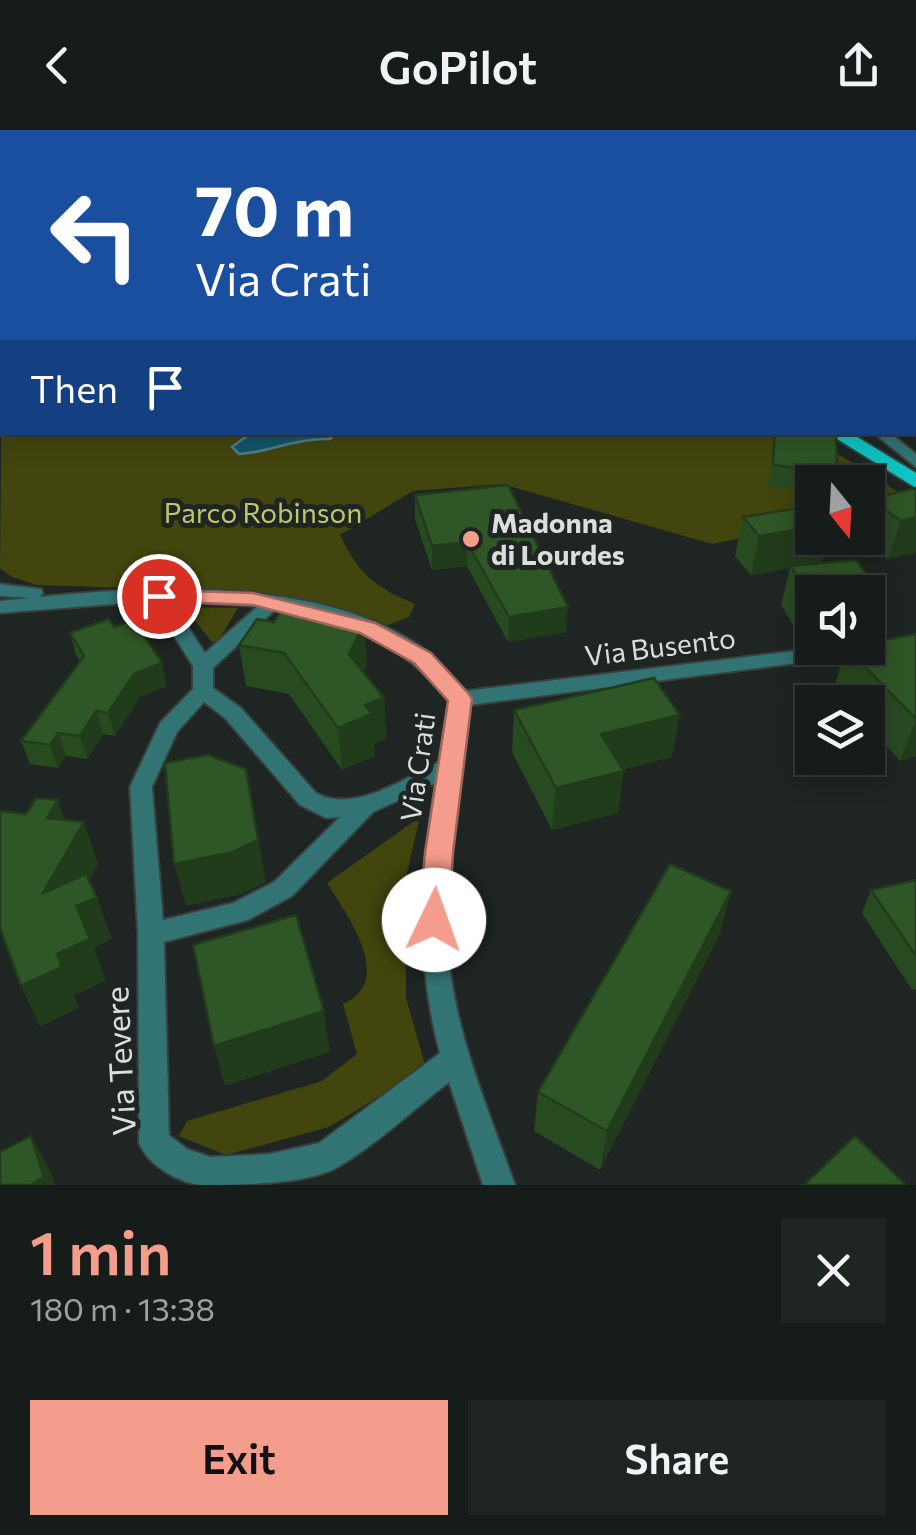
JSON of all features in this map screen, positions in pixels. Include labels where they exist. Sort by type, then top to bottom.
[{"type":"main road","points":[[840,435],[916,482]]},
{"type":"street","points":[[884,435],[916,462]]},
{"type":"street","name":"Via Crati","points":[[0,590],[80,598]]},
{"type":"street","points":[[159,596],[204,666],[203,692],[233,714],[308,799],[326,809],[366,806]]},
{"type":"street","name":"Via Crati","points":[[0,606],[159,596],[272,602],[368,628],[400,642],[422,658],[460,699],[434,897],[434,944],[456,1059],[499,1185]]},
{"type":"street","points":[[204,666],[272,602]]},
{"type":"street","name":"Via Busento","points":[[460,699],[795,657]]},
{"type":"street","name":"Via Tevere","points":[[203,692],[168,728],[141,788],[151,934],[154,1143],[178,1162],[210,1173],[269,1170],[326,1157],[456,1059]]},
{"type":"street","points":[[151,934],[239,912],[283,889],[366,806],[452,766]]},
{"type":"green space","name":"Parco Robinson","points":[[1,435],[808,435],[856,465],[795,465],[795,527],[712,544],[502,484],[413,491],[340,535],[369,578],[415,604],[409,617],[388,625],[259,592],[36,585],[0,568]]},
{"type":"green space","name":"Parco Robinson","points":[[885,483],[916,503],[885,509]]},
{"type":"green space","points":[[184,607],[238,608],[218,641],[212,642]]},
{"type":"green space","points":[[420,817],[405,881],[406,998],[426,1068],[329,1127],[226,1155],[179,1136],[187,1121],[322,1081],[357,1054],[343,1004],[358,994],[366,980],[367,964],[355,929],[327,883]]},
{"type":"water","points":[[248,435],[333,435],[330,439],[250,453],[239,454],[232,447]]},
{"type":"building","points":[[775,435],[836,435],[837,465],[773,465]]},
{"type":"building","points":[[508,485],[568,607],[509,617],[467,542],[432,546],[415,495]]},
{"type":"building","points":[[916,488],[916,517],[901,521],[885,509],[885,496]]},
{"type":"building","points":[[795,509],[795,530],[759,536],[743,517]]},
{"type":"building","points":[[856,560],[867,575],[797,575],[791,566]]},
{"type":"building","points":[[280,612],[364,624],[349,654],[384,698],[365,705],[372,714],[338,728],[284,653],[239,645],[257,619],[274,622]]},
{"type":"building","points":[[109,619],[114,627],[134,620],[162,663],[134,674],[108,713],[96,711],[80,736],[58,733],[50,745],[21,741],[84,656],[70,633]]},
{"type":"building","points":[[916,634],[916,719],[864,665],[885,665],[885,640]]},
{"type":"building","points":[[654,678],[680,715],[601,734],[624,771],[556,788],[514,710]]},
{"type":"building","points":[[208,755],[246,769],[258,840],[233,852],[174,864],[165,763]]},
{"type":"building","points":[[36,798],[58,800],[47,818],[84,822],[43,893],[86,874],[97,898],[76,906],[90,939],[57,954],[62,967],[21,986],[0,928],[0,811],[26,814]]},
{"type":"building","points":[[670,864],[731,891],[607,1131],[538,1092]]},
{"type":"building","points":[[916,880],[916,956],[871,890]]},
{"type":"building","points":[[296,915],[324,1011],[214,1046],[193,945]]},
{"type":"building","points":[[31,1136],[44,1177],[30,1185],[0,1185],[0,1152]]},
{"type":"building","points":[[855,1136],[906,1185],[804,1185]]},
{"type":"place","name":"Madonna di Lourdes","points":[[471,539]]},
{"type":"route","points":[[159,596],[253,599],[368,628],[400,642],[422,658],[460,699],[434,920]]}]
